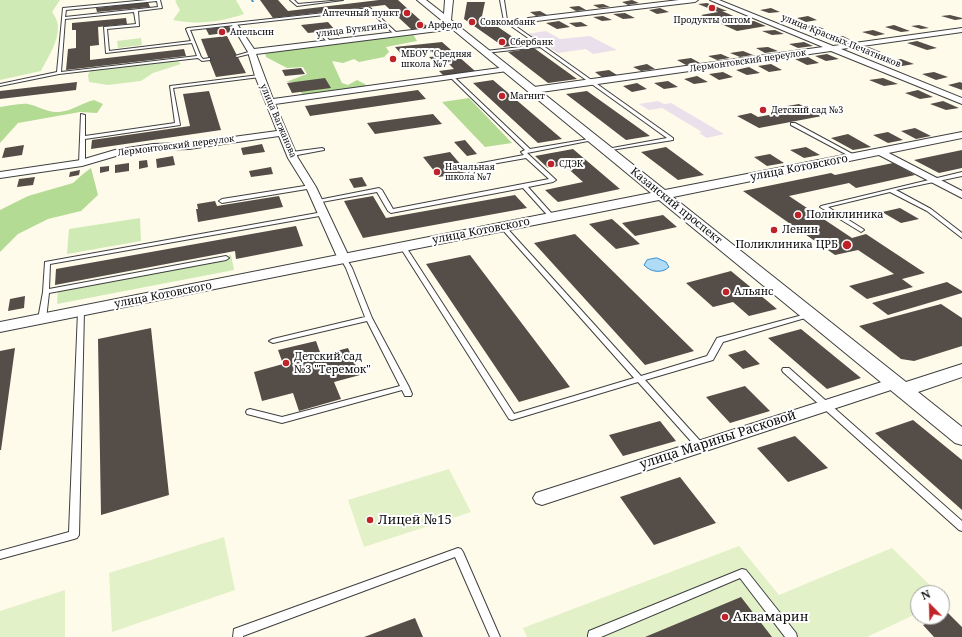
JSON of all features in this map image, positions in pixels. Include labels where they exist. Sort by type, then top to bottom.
[{"type":"street","name":"Казанский проспект","points":[[421,0],[962,438]]},
{"type":"street","points":[[447,20],[449,0]]},
{"type":"street","points":[[528,20],[695,0]]},
{"type":"street","name":"улица Красных Печатников","points":[[712,0],[962,101]]},
{"type":"street","name":"улица Вагжанова","points":[[235,24],[252,52],[259,76],[282,133],[311,187],[344,259]]},
{"type":"street","name":"улица Бутягина","points":[[252,52],[454,27]]},
{"type":"street","name":"Лермонтовский переулок","points":[[534,90],[593,83],[962,30]]},
{"type":"street","points":[[270,102],[507,70]]},
{"type":"street","name":"Лермонтовский переулок","points":[[0,175],[82,162],[114,153],[153,147],[189,146],[282,133]]},
{"type":"street","name":"улица Котовского","points":[[0,327],[962,135]]},
{"type":"street","points":[[881,152],[962,195]]},
{"type":"street","name":"улица Марины Расковой","points":[[542,498],[826,404],[962,370]]},
{"type":"lane","points":[[59,74],[63,18],[64,9],[157,0],[160,8],[63,18]]},
{"type":"lane","points":[[292,0],[297,5],[342,0]]},
{"type":"lane","points":[[502,0],[505,20],[670,139],[607,150]]},
{"type":"lane","points":[[199,57],[188,29],[370,9],[396,34]]},
{"type":"lane","points":[[136,11],[138,25],[105,28],[107,52],[193,42]]},
{"type":"lane","points":[[322,34],[328,42]]},
{"type":"lane","points":[[486,52],[541,46]]},
{"type":"lane","points":[[237,56],[252,52]]},
{"type":"lane","points":[[0,85],[59,74],[199,57],[202,60],[209,59]]},
{"type":"lane","points":[[83,138],[178,124],[171,87],[259,76]]},
{"type":"lane","points":[[452,77],[528,150]]},
{"type":"lane","points":[[82,162],[83,115]]},
{"type":"lane","points":[[793,124],[855,157]]},
{"type":"lane","points":[[318,202],[379,190],[391,211],[553,180],[523,152],[593,139]]},
{"type":"lane","points":[[292,154],[322,149]]},
{"type":"lane","points":[[452,179],[471,175],[474,166],[528,156]]},
{"type":"lane","points":[[861,230],[823,207],[962,174]]},
{"type":"lane","points":[[524,186],[552,217]]},
{"type":"lane","points":[[222,201],[311,187]]},
{"type":"lane","points":[[891,190],[929,210],[962,236]]},
{"type":"lane","points":[[42,319],[46,292],[47,264],[323,214]]},
{"type":"lane","points":[[504,227],[700,446]]},
{"type":"lane","points":[[403,247],[512,417],[710,358],[720,340],[810,315]]},
{"type":"lane","points":[[46,292],[226,258]]},
{"type":"lane","points":[[250,412],[282,420],[406,390],[369,318],[344,259]]},
{"type":"lane","points":[[0,555],[74,535],[81,311]]},
{"type":"lane","points":[[273,340],[369,318]]},
{"type":"lane","points":[[786,370],[826,404],[962,527]]},
{"type":"lane","points":[[238,637],[238,633],[458,552],[495,637]]},
{"type":"lane","points":[[594,637],[593,635],[742,573],[792,637]]},
{"type":"shaded area","points":[[546,31],[560,39],[590,36],[617,50],[593,54],[586,49],[558,53],[527,34]]},
{"type":"shaded area","points":[[658,101],[664,104],[671,103],[724,134],[707,138],[699,133],[702,132],[662,108],[649,110],[639,104]]},
{"type":"green space","points":[[0,0],[60,0],[52,12],[58,26],[56,42],[41,71],[0,80]]},
{"type":"green space","points":[[236,0],[244,14],[209,22],[182,22],[173,20],[180,10],[175,1]]},
{"type":"green space","points":[[413,34],[417,41],[386,47],[389,52],[384,57],[359,62],[354,59],[343,63],[332,61],[342,83],[348,85],[357,80],[365,84],[367,88],[306,96],[301,93],[299,82],[286,82],[307,74],[303,67],[287,68],[266,57],[265,52]]},
{"type":"green space","points":[[141,38],[142,45],[118,48],[117,41]]},
{"type":"green space","points":[[178,61],[181,64],[153,73],[141,81],[108,85],[89,82],[88,75],[90,71]]},
{"type":"green space","points":[[469,98],[512,143],[485,147],[442,102]]},
{"type":"green space","points":[[94,100],[103,104],[97,113],[80,112],[18,123],[0,143],[0,107],[28,104],[59,112]]},
{"type":"green space","points":[[91,168],[98,195],[81,211],[48,219],[18,234],[0,252],[0,210],[28,196],[73,183]]},
{"type":"green space","points":[[140,218],[141,241],[67,254],[69,229]]},
{"type":"green space","points":[[231,255],[234,270],[57,304],[58,288]]},
{"type":"green space","points":[[449,469],[471,512],[364,547],[348,500]]},
{"type":"green space","points":[[224,537],[235,590],[112,632],[109,573]]},
{"type":"green space","points":[[739,546],[779,595],[892,548],[930,585],[910,585],[910,617],[867,637],[527,637],[523,628]]},
{"type":"green space","points":[[65,590],[65,637],[0,637],[0,611]]},
{"type":"water","points":[[657,258],[666,262],[669,267],[663,271],[653,271],[644,265],[647,260]]},
{"type":"building","points":[[260,0],[278,0],[288,11],[379,0],[398,0],[429,28],[412,30],[385,5],[273,18]]},
{"type":"building","points":[[632,0],[639,3],[628,5],[622,2]]},
{"type":"building","points":[[148,2],[150,7],[97,12],[96,8]]},
{"type":"building","points":[[467,2],[485,2],[482,16],[523,44],[504,47],[464,19]]},
{"type":"building","points":[[707,3],[727,11],[722,11],[747,22],[754,21],[766,26],[737,31],[701,15],[718,12],[698,4]]},
{"type":"building","points":[[603,4],[610,7],[599,8],[593,5]]},
{"type":"building","points":[[579,6],[586,10],[576,11],[569,7]]},
{"type":"building","points":[[660,8],[669,12],[657,14],[649,10]]},
{"type":"building","points":[[771,8],[780,12],[769,13],[760,10]]},
{"type":"building","points":[[540,11],[547,15],[536,16],[530,12]]},
{"type":"building","points":[[625,13],[635,18],[623,19],[613,14]]},
{"type":"building","points":[[950,15],[962,19],[955,20],[941,16]]},
{"type":"building","points":[[603,16],[612,20],[602,21],[593,17]]},
{"type":"building","points":[[808,16],[817,20],[806,22],[797,18]]},
{"type":"building","points":[[126,18],[127,24],[98,27],[99,45],[90,46],[90,60],[184,49],[186,56],[66,70],[68,49],[76,48],[76,30],[72,30],[72,23]]},
{"type":"building","points":[[559,21],[570,27],[557,29],[546,23]]},
{"type":"building","points":[[328,22],[335,30],[308,33],[301,25]]},
{"type":"building","points":[[581,22],[588,26],[576,27],[569,23]]},
{"type":"building","points":[[815,25],[824,29],[813,30],[803,26]]},
{"type":"building","points":[[894,25],[910,31],[901,32],[885,27]]},
{"type":"building","points":[[919,25],[929,28],[921,29],[911,26]]},
{"type":"building","points":[[229,26],[232,32],[209,35],[206,29]]},
{"type":"building","points":[[775,30],[784,34],[772,35],[762,31]]},
{"type":"building","points":[[873,30],[885,34],[875,36],[862,32]]},
{"type":"building","points":[[227,36],[246,73],[216,77],[201,39]]},
{"type":"building","points":[[843,36],[851,40],[838,42],[830,38]]},
{"type":"building","points":[[917,41],[937,48],[927,50],[907,43]]},
{"type":"building","points":[[442,42],[475,71],[444,76],[439,71],[454,69],[448,63],[437,65],[429,57],[439,56],[433,51],[402,55],[395,47]]},
{"type":"building","points":[[804,42],[813,46],[798,48],[789,44]]},
{"type":"building","points":[[768,47],[778,51],[765,53],[756,48]]},
{"type":"building","points":[[869,47],[881,52],[869,53],[858,49]]},
{"type":"building","points":[[534,48],[577,79],[548,83],[508,52]]},
{"type":"building","points":[[743,51],[753,55],[740,57],[730,53]]},
{"type":"building","points":[[721,54],[730,58],[717,60],[708,56]]},
{"type":"building","points":[[827,54],[839,59],[826,61],[815,56]]},
{"type":"building","points":[[808,57],[819,63],[807,65],[795,59]]},
{"type":"building","points":[[691,58],[700,63],[686,65],[677,60]]},
{"type":"building","points":[[901,59],[914,64],[902,66],[889,61]]},
{"type":"building","points":[[647,64],[655,69],[641,71],[633,67]]},
{"type":"building","points":[[771,64],[782,70],[769,72],[758,66]]},
{"type":"building","points":[[749,67],[760,73],[747,75],[736,70]]},
{"type":"building","points":[[301,68],[305,74],[285,76],[282,70]]},
{"type":"building","points":[[609,70],[617,75],[603,78],[595,72]]},
{"type":"building","points":[[723,72],[733,77],[719,80],[709,74]]},
{"type":"building","points":[[934,72],[948,77],[936,80],[922,74]]},
{"type":"building","points":[[697,76],[708,82],[694,84],[684,79]]},
{"type":"building","points":[[325,78],[331,88],[292,93],[287,83]]},
{"type":"building","points":[[883,78],[898,84],[884,86],[869,80]]},
{"type":"building","points":[[493,80],[562,139],[538,143],[473,83]]},
{"type":"building","points":[[668,81],[678,87],[664,89],[654,83]]},
{"type":"building","points":[[77,82],[76,90],[0,99],[0,91]]},
{"type":"building","points":[[960,82],[962,83],[962,90],[948,85]]},
{"type":"building","points":[[637,83],[647,89],[632,92],[623,86]]},
{"type":"building","points":[[418,90],[426,99],[310,116],[305,106]]},
{"type":"building","points":[[918,90],[933,97],[920,99],[905,93]]},
{"type":"building","points":[[209,91],[221,130],[91,149],[92,140],[190,126],[183,94]]},
{"type":"building","points":[[587,91],[650,136],[626,140],[566,94]]},
{"type":"building","points":[[943,101],[959,108],[946,110],[930,104]]},
{"type":"building","points":[[799,104],[822,116],[759,128],[737,116],[751,113],[758,117],[795,110],[787,106]]},
{"type":"building","points":[[433,114],[442,124],[375,134],[367,123]]},
{"type":"building","points":[[915,128],[931,136],[916,139],[901,131]]},
{"type":"building","points":[[888,132],[903,140],[888,143],[873,135]]},
{"type":"building","points":[[848,134],[871,147],[853,150],[831,138]]},
{"type":"building","points":[[465,140],[477,154],[467,156],[454,142]]},
{"type":"building","points":[[262,144],[265,152],[243,155],[241,148]]},
{"type":"building","points":[[24,145],[22,155],[2,158],[5,148]]},
{"type":"building","points":[[666,147],[704,175],[678,180],[641,152]]},
{"type":"building","points":[[806,147],[820,155],[804,158],[790,150]]},
{"type":"building","points":[[573,149],[620,189],[558,202],[545,190],[583,182],[564,165],[548,168],[535,156]]},
{"type":"building","points":[[962,150],[962,168],[939,173],[914,160]]},
{"type":"building","points":[[450,152],[467,172],[439,177],[423,157]]},
{"type":"building","points":[[770,154],[784,163],[767,166],[754,157]]},
{"type":"building","points":[[173,156],[175,165],[157,168],[156,159]]},
{"type":"building","points":[[147,160],[148,167],[139,169],[139,161]]},
{"type":"building","points":[[129,163],[129,171],[115,173],[115,165]]},
{"type":"building","name":"Поликлиника","points":[[893,163],[915,175],[856,188],[849,183],[789,196],[852,238],[866,234],[925,273],[902,279],[913,287],[867,299],[849,286],[894,274],[858,250],[835,255],[743,191],[831,173],[835,175]]},
{"type":"building","points":[[109,166],[109,171],[100,173],[100,167]]},
{"type":"building","points":[[271,167],[273,174],[251,177],[249,171]]},
{"type":"building","points":[[80,170],[79,175],[69,177],[70,172]]},
{"type":"building","points":[[35,177],[33,185],[17,187],[19,179]]},
{"type":"building","points":[[362,177],[367,186],[354,188],[349,179]]},
{"type":"building","points":[[515,195],[527,208],[363,238],[344,201],[373,196],[386,218]]},
{"type":"building","points":[[279,196],[283,207],[198,222],[196,209],[198,209],[197,204],[215,201],[217,206]]},
{"type":"building","points":[[900,208],[919,219],[901,223],[882,212]]},
{"type":"building","points":[[663,215],[677,227],[635,236],[622,223]]},
{"type":"building","points":[[612,219],[640,244],[616,249],[589,224]]},
{"type":"building","points":[[296,226],[303,246],[236,259],[235,251],[55,285],[56,269]]},
{"type":"building","points":[[575,234],[694,351],[645,365],[534,243]]},
{"type":"building","points":[[470,255],[570,387],[519,402],[426,264]]},
{"type":"building","name":"Альянс","points":[[731,271],[777,309],[749,316],[733,302],[713,307],[686,283]]},
{"type":"building","points":[[947,282],[962,291],[962,293],[888,315],[872,303]]},
{"type":"building","points":[[25,296],[24,308],[8,311],[10,299]]},
{"type":"building","points":[[941,304],[962,318],[962,346],[914,361],[901,359],[859,326]]},
{"type":"building","points":[[151,328],[169,495],[101,515],[98,339]]},
{"type":"building","points":[[801,329],[861,378],[827,389],[768,338]]},
{"type":"building","points":[[316,341],[321,355],[348,348],[360,375],[334,382],[341,399],[299,411],[293,393],[262,401],[254,372],[283,364],[278,350]]},
{"type":"building","points":[[15,348],[1,450],[0,450],[0,351]]},
{"type":"building","points":[[745,350],[760,364],[743,369],[728,355]]},
{"type":"building","points":[[745,386],[770,411],[730,423],[706,397]]},
{"type":"building","points":[[913,420],[962,460],[962,510],[875,433]]},
{"type":"building","points":[[660,421],[676,441],[623,456],[609,435]]},
{"type":"building","points":[[795,436],[828,468],[788,482],[757,448]]},
{"type":"building","points":[[680,477],[716,523],[654,545],[620,497]]},
{"type":"building","name":"Аквамарин","points":[[741,597],[772,637],[645,637]]},
{"type":"building","points":[[950,615],[962,627],[962,637],[934,637],[923,625],[950,625]]},
{"type":"building","points":[[415,618],[423,637],[364,637]]},
{"type":"place","name":"Продукты оптом","points":[[712,8]]},
{"type":"place","name":"Аптечный пункт","points":[[407,13]]},
{"type":"place","name":"Совкомбанк","points":[[472,22]]},
{"type":"place","name":"Арфедо","points":[[420,25]]},
{"type":"place","name":"Апельсин","points":[[222,32]]},
{"type":"place","name":"Сбербанк","points":[[502,42]]},
{"type":"place","name":"МБОУ \"Средняя школа №7\"","points":[[393,59]]},
{"type":"place","name":"Магнит","points":[[502,96]]},
{"type":"place","name":"Детский сад №3","points":[[763,110]]},
{"type":"place","name":"СДЭК","points":[[551,164]]},
{"type":"place","name":"Начальная школа №7","points":[[437,172]]},
{"type":"place","name":"Поликлиника","points":[[798,215]]},
{"type":"place","name":"Ленин","points":[[774,230]]},
{"type":"place","name":"Поликлиника ЦРБ","points":[[847,245]]},
{"type":"place","name":"Альянс","points":[[726,292]]},
{"type":"place","name":"Детский сад №3 \"Теремок\"","points":[[286,363]]},
{"type":"place","name":"Лицей №15","points":[[370,520]]},
{"type":"place","name":"Аквамарин","points":[[725,617]]}]
